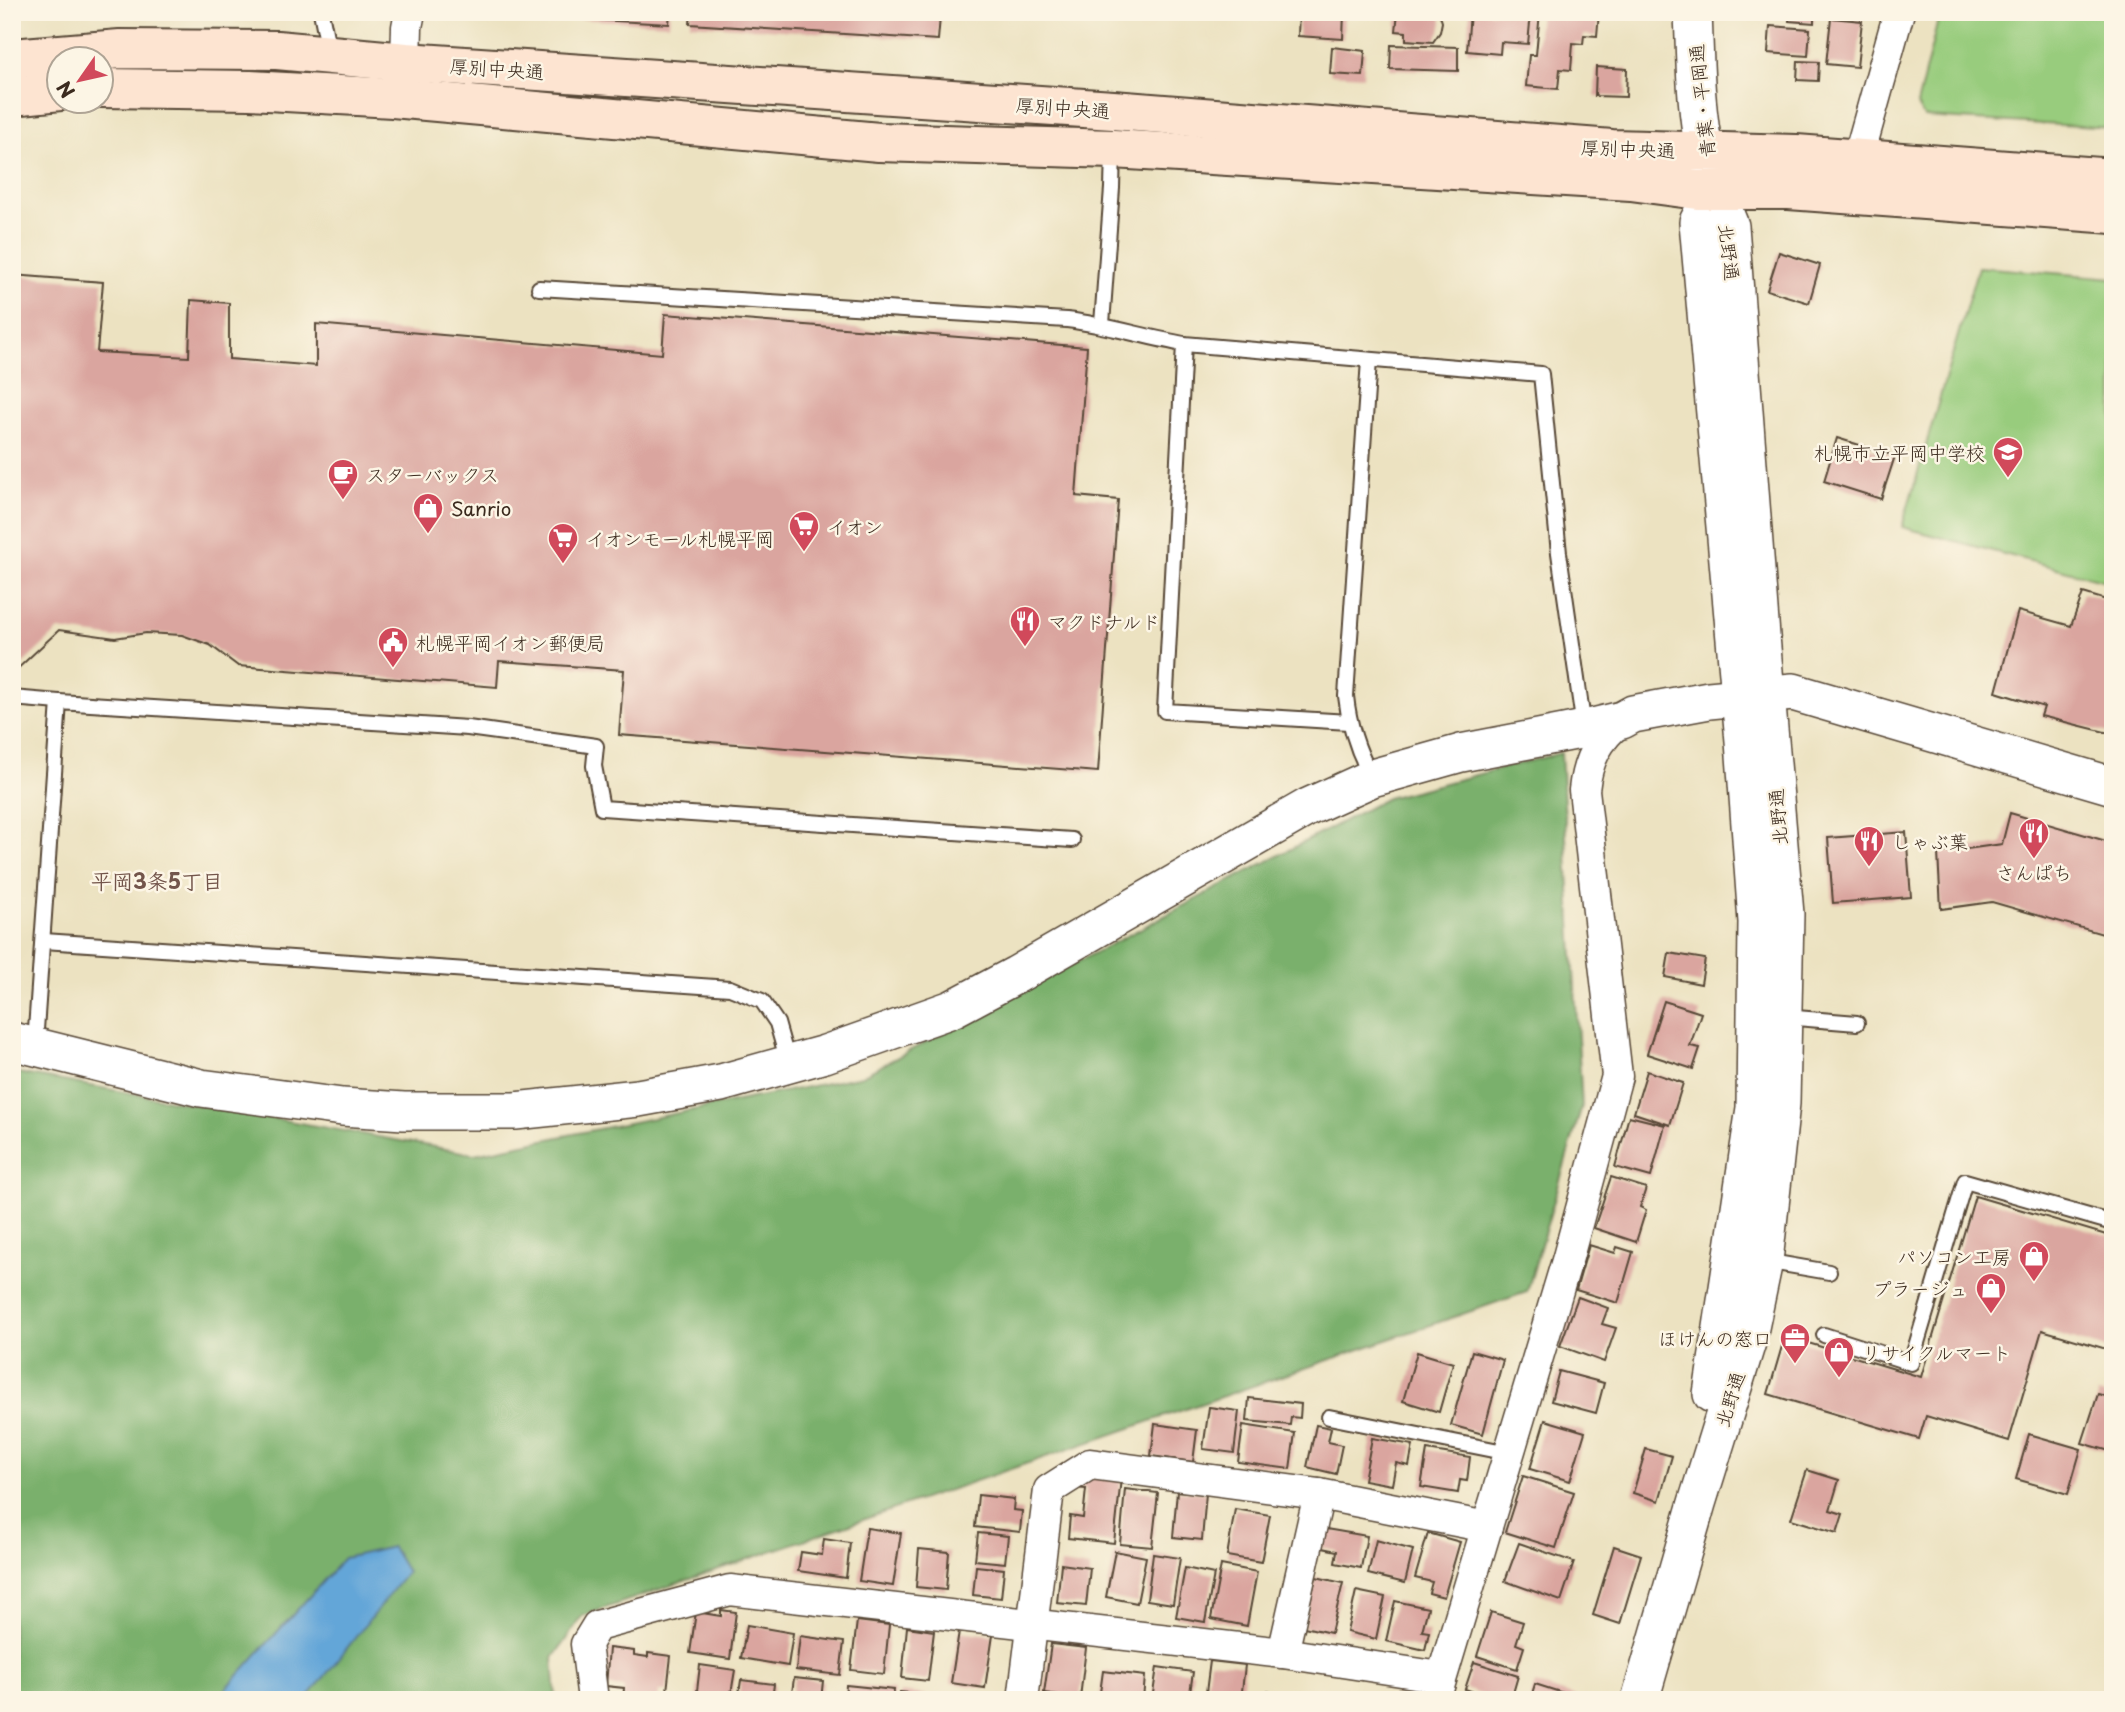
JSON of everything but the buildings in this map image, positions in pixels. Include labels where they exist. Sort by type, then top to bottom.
[{"type":"main road","name":"厚別中央通","points":[[12,58],[120,49],[277,50],[1715,190],[1789,190],[2113,214]]},
{"type":"main road","name":"厚別中央通","points":[[116,88],[250,90],[393,97],[879,142],[1113,130],[1704,151],[1858,159],[2113,178]]},
{"type":"main road","points":[[12,96],[46,92]]},
{"type":"street","points":[[407,62],[410,12]]},
{"type":"street","name":"青葉・平岡通","points":[[1693,12],[1697,98],[1704,151],[1715,190]]},
{"type":"street","points":[[1858,159],[1899,12]]},
{"type":"street","name":"北野通","points":[[1640,1700],[1747,1342],[1764,1261],[1781,1103],[1785,914],[1753,696],[1698,222],[1715,190]]},
{"type":"street","points":[[593,1700],[586,1644],[597,1626],[730,1590],[1283,1653],[1438,1689],[1567,1257],[1617,1076],[1584,790],[1585,776],[1602,738],[1633,714],[1681,705],[1793,692],[2113,786]]},
{"type":"street","name":"北野通","points":[[1697,1503],[1755,1108],[1757,922],[1753,696]]},
{"type":"street","points":[[24,1043],[201,1088],[342,1107],[443,1112],[515,1111],[638,1098],[721,1083],[789,1064],[952,1009],[1052,955],[1308,807],[1372,778],[1461,753],[1622,720]]},
{"type":"street","points":[[1023,1700],[1049,1490],[1090,1464],[1319,1494],[1487,1527]]},
{"type":"street","points":[[1283,1653],[1319,1494]]},
{"type":"lane","points":[[321,12],[329,55]]},
{"type":"lane","points":[[1102,324],[1112,188],[1113,130]]},
{"type":"lane","points":[[540,288],[640,292],[1102,324],[1137,335],[1184,344],[1541,374],[1559,553],[1585,729]]},
{"type":"lane","points":[[1184,344],[1165,710],[1349,722]]},
{"type":"lane","points":[[1369,360],[1346,696],[1349,722],[1357,748],[1372,778]]},
{"type":"lane","points":[[12,698],[468,728],[596,746],[594,766],[602,808],[1072,840]]},
{"type":"lane","points":[[24,1043],[44,941],[58,702]]},
{"type":"lane","points":[[44,941],[730,988],[762,1001],[777,1023],[789,1064]]},
{"type":"lane","points":[[1782,1017],[1857,1023]]},
{"type":"lane","points":[[1824,1335],[1911,1363],[1965,1181],[2113,1223]]},
{"type":"lane","points":[[1764,1261],[1829,1272]]},
{"type":"lane","points":[[1329,1417],[1509,1453]]},
{"type":"green space","points":[[1940,12],[2113,12],[2113,128],[1924,117],[1917,105]]},
{"type":"green space","points":[[1978,267],[2113,278],[2113,583],[1902,527]]},
{"type":"green space","points":[[1561,753],[1582,1106],[1527,1292],[582,1616],[553,1658],[556,1700],[12,1700],[12,1072],[474,1154],[862,1076],[1387,798]]},
{"type":"water","points":[[392,1547],[407,1572],[306,1700],[216,1700],[344,1558]]},
{"type":"place","name":"札幌市立平岡中学校","points":[[2008,479]]},
{"type":"place","name":"スターバックス","points":[[343,501]]},
{"type":"place","name":"Sanrio","points":[[428,535]]},
{"type":"place","name":"イオン","points":[[804,553]]},
{"type":"place","name":"イオンモール札幌平岡","points":[[563,565]]},
{"type":"place","name":"マクドナルド","points":[[1025,648]]},
{"type":"place","name":"札幌平岡イオン郵便局","points":[[393,669]]},
{"type":"place","name":"さんぱち","points":[[2034,860]]},
{"type":"place","name":"しゃぶ葉","points":[[1869,868]]},
{"type":"place","name":"パソコン工房","points":[[2034,1283]]},
{"type":"place","name":"プラージュ","points":[[1991,1315]]},
{"type":"place","name":"ほけんの窓口","points":[[1795,1365]]},
{"type":"place","name":"リサイクルマート","points":[[1839,1379]]},
{"type":"district","name":"平岡3条5丁目","points":[[157,880]]}]
